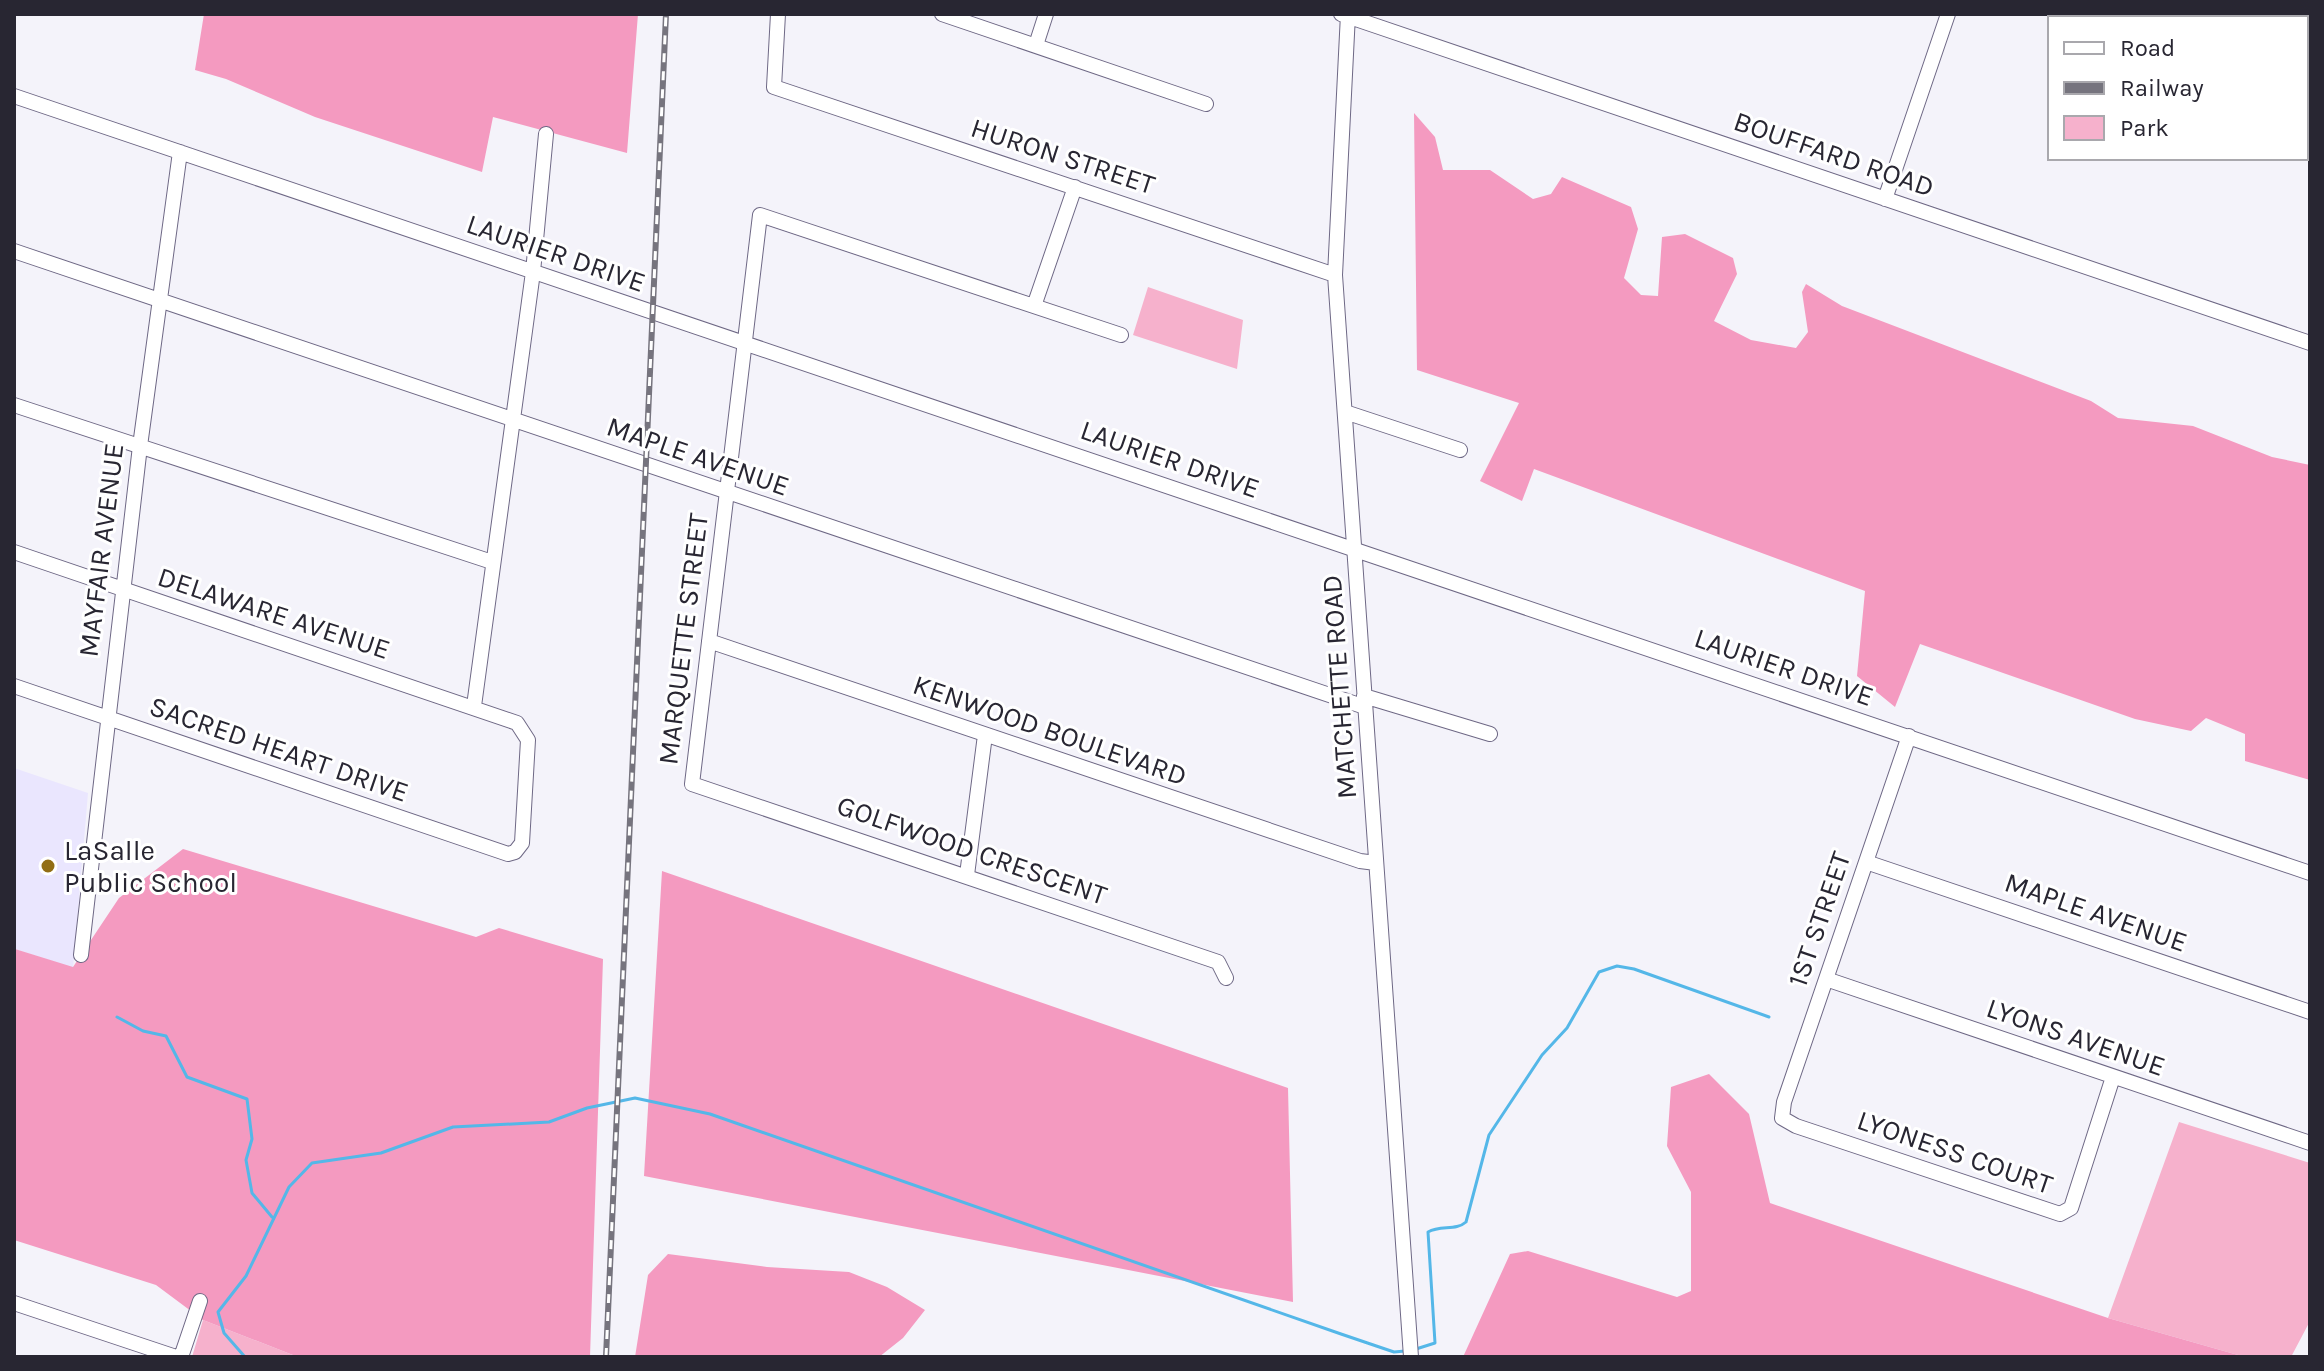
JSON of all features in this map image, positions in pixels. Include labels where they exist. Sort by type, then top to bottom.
[{"type":"street","name":"HURON STREET","points":[[778,14],[774,87],[1335,275]]},
{"type":"street","points":[[942,14],[1206,104]]},
{"type":"street","points":[[1036,45],[1046,14]]},
{"type":"street","points":[[1885,199],[1948,14]]},
{"type":"street","name":"BOUFFARD ROAD","points":[[1346,15],[2310,343]]},
{"type":"street","name":"MATCHETTE ROAD","points":[[1346,15],[1335,275],[1411,1357]]},
{"type":"street","name":"LAURIER DRIVE","points":[[14,96],[2310,873]]},
{"type":"street","points":[[474,706],[533,272],[546,134]]},
{"type":"street","name":"MAYFAIR AVENUE","points":[[81,955],[140,446],[180,152]]},
{"type":"street","points":[[1075,187],[1034,306],[1121,335]]},
{"type":"street","name":"MARQUETTE STREET","points":[[692,784],[760,215],[1034,306]]},
{"type":"street","name":"MAPLE AVENUE","points":[[14,251],[727,493],[1365,701],[1490,734]]},
{"type":"street","points":[[14,405],[492,562]]},
{"type":"street","points":[[1345,412],[1460,450]]},
{"type":"street","name":"DELAWARE AVENUE","points":[[14,552],[517,723],[528,740],[522,843]]},
{"type":"street","name":"KENWOOD BOULEVARD","points":[[709,641],[1360,861],[1376,863]]},
{"type":"street","name":"SACRED HEART DRIVE","points":[[14,686],[508,854],[515,852],[522,843]]},
{"type":"street","points":[[967,875],[985,735]]},
{"type":"street","name":"1ST STREET","points":[[1782,1118],[1784,1102],[1909,736]]},
{"type":"street","name":"GOLFWOOD CRESCENT","points":[[692,784],[1218,962],[1226,978]]},
{"type":"street","name":"MAPLE AVENUE","points":[[1866,862],[2310,1012]]},
{"type":"street","name":"LYONS AVENUE","points":[[1826,979],[2310,1143]]},
{"type":"street","name":"LYONESS COURT","points":[[1782,1118],[1796,1126],[2060,1214],[2071,1208],[2113,1077]]},
{"type":"street","points":[[14,1303],[178,1357],[200,1301]]},
{"type":"shaded area","points":[[204,14],[638,14],[627,153],[493,117],[482,172],[315,117],[226,79],[195,70]]},
{"type":"shaded area","points":[[1414,113],[1435,137],[1443,170],[1490,170],[1533,199],[1551,194],[1562,177],[1631,207],[1638,229],[1624,278],[1641,295],[1658,296],[1662,237],[1685,234],[1733,258],[1737,274],[1714,321],[1751,340],[1796,348],[1808,332],[1802,292],[1806,284],[1842,306],[2091,401],[2118,418],[2193,426],[2272,457],[2310,465],[2310,780],[2245,761],[2245,734],[2206,718],[2191,731],[2135,719],[1920,644],[1895,707],[1857,676],[1865,591],[1534,469],[1522,501],[1480,481],[1519,403],[1417,370]]},
{"type":"shaded area","name":"LaSalle Public School","points":[[14,768],[88,793],[73,968],[15,949]]},
{"type":"shaded area","points":[[183,849],[476,937],[499,928],[603,959],[590,1357],[298,1357],[203,1320],[156,1285],[14,1240],[14,940],[15,949],[73,967],[119,898]]},
{"type":"shaded area","points":[[662,871],[1288,1088],[1293,1302],[644,1176]]},
{"type":"shaded area","points":[[1709,1074],[1749,1114],[1770,1203],[2108,1318],[2245,1357],[1463,1357],[1510,1254],[1528,1251],[1677,1297],[1691,1291],[1691,1192],[1667,1146],[1671,1087]]},
{"type":"shaded area","points":[[668,1254],[767,1267],[849,1272],[887,1287],[925,1310],[903,1338],[879,1357],[635,1357],[648,1275]]},
{"type":"green space","points":[[1148,287],[1243,320],[1237,369],[1133,335]]},
{"type":"green space","points":[[2179,1122],[2310,1163],[2310,1321],[2291,1357],[2245,1357],[2108,1318]]},
{"type":"green space","points":[[203,1320],[298,1357],[192,1357]]},
{"type":"waterway","points":[[1416,1349],[1435,1343],[1428,1232],[1466,1222],[1489,1135],[1542,1055],[1567,1028],[1599,972],[1617,966],[1634,969],[1769,1017]]},
{"type":"waterway","points":[[117,1017],[143,1031],[166,1036],[187,1077],[247,1099],[252,1139],[246,1160],[252,1193],[272,1217]]},
{"type":"waterway","points":[[245,1357],[224,1333],[218,1312],[246,1276],[289,1187],[312,1163],[381,1153],[453,1127],[549,1122],[587,1108],[635,1098],[710,1114],[1341,1334],[1394,1352],[1405,1351]]},
{"type":"railway","points":[[606,1357],[666,14]]},
{"type":"place","name":"LaSalle Public School","points":[[48,866]]}]
